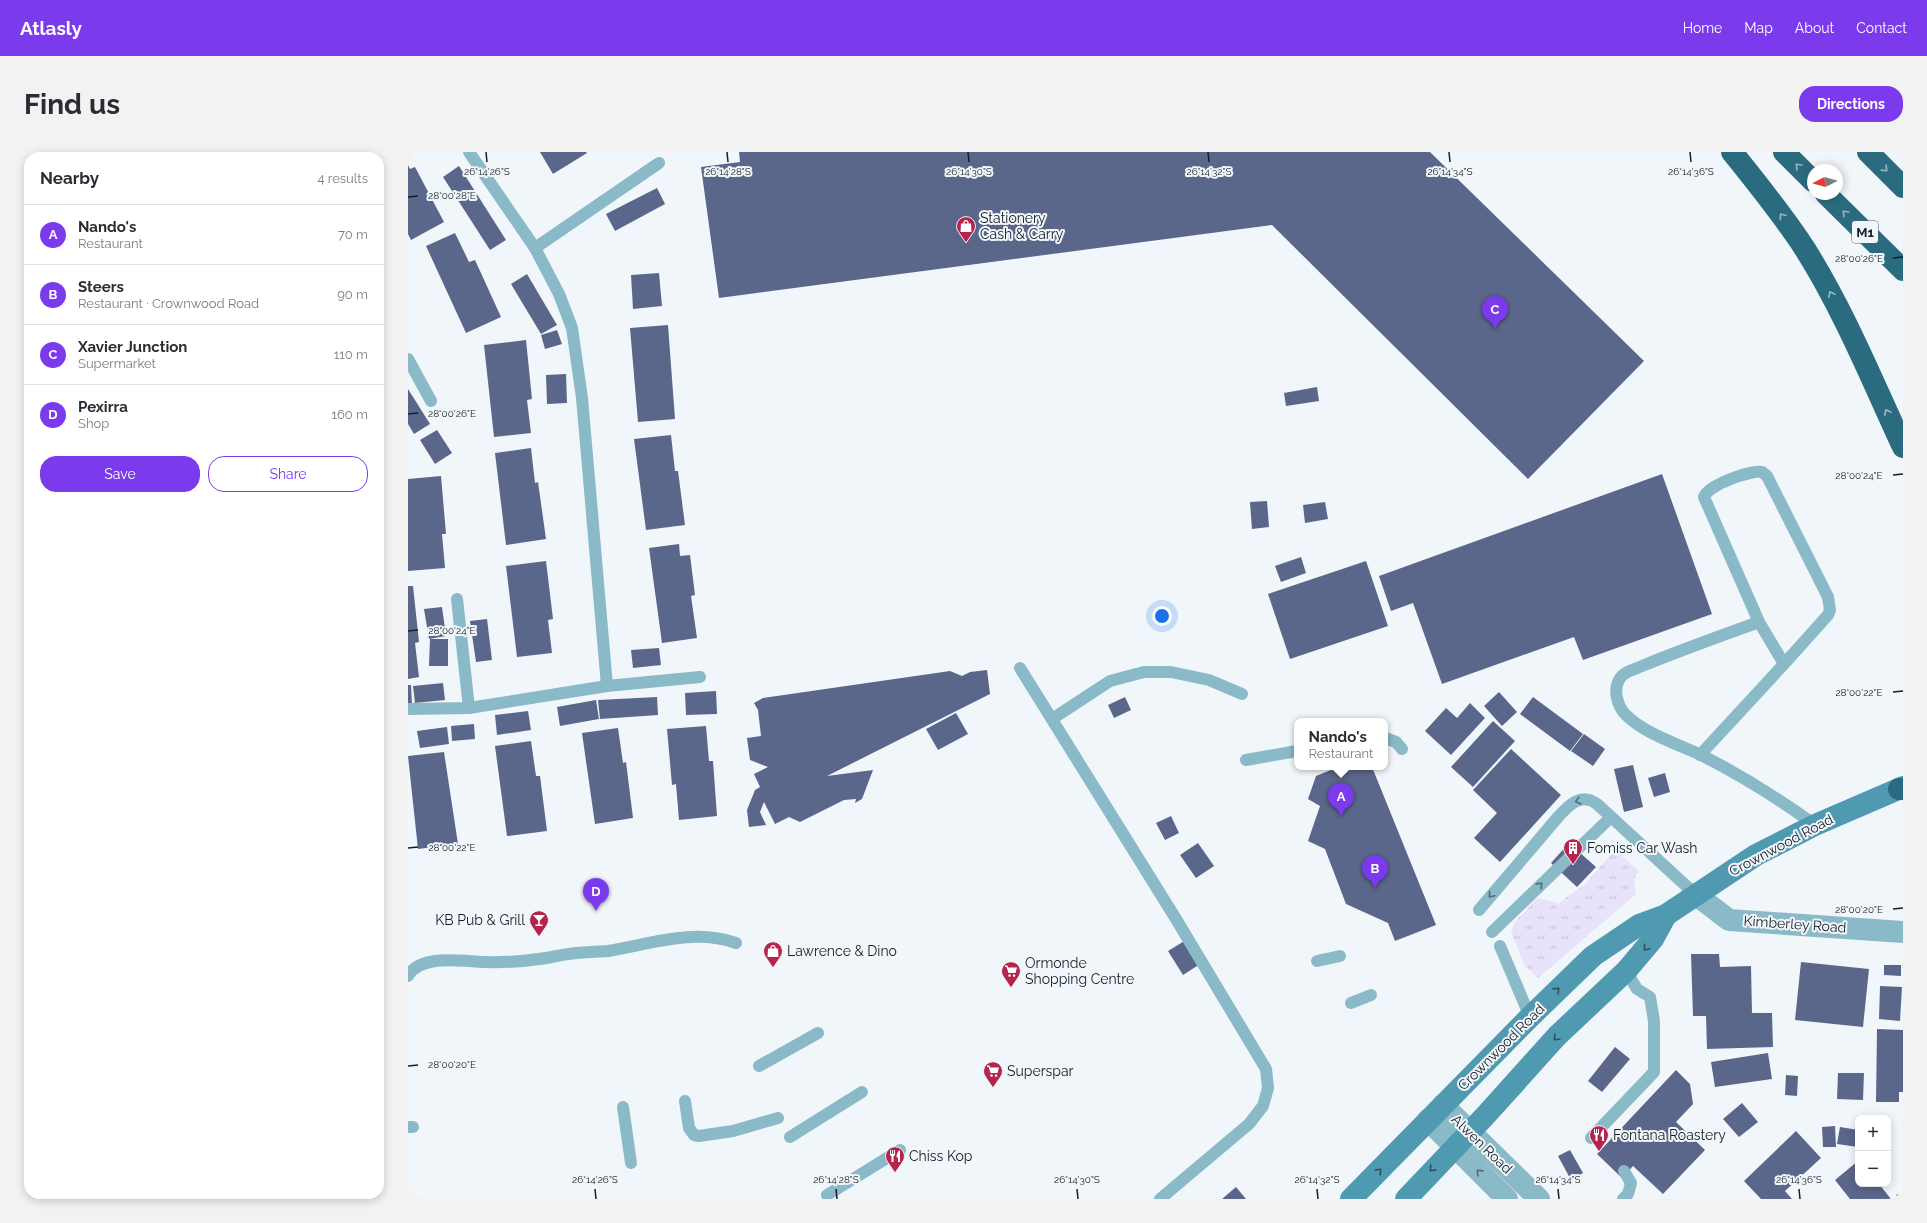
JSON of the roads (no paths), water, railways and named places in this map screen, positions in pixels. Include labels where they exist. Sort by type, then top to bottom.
[{"type":"highway","points":[[1732,152],[1765,193],[1815,266],[1861,356],[1903,447]]},
{"type":"highway","points":[[1784,152],[1807,175]]},
{"type":"highway","points":[[1868,152],[1903,187]]},
{"type":"highway","name":"M1","points":[[1832,200],[1903,270]]},
{"type":"main road","name":"Crownwood Road","points":[[1351,1199],[1530,1017],[1593,956],[1639,925],[1666,915],[1695,894],[1756,855],[1815,825],[1902,788]]},
{"type":"main road","name":"Crownwood Road","points":[[1406,1199],[1557,1036],[1626,971],[1653,939],[1666,915]]},
{"type":"street","name":"Kimberley Road","points":[[1695,894],[1729,920],[1903,932]]},
{"type":"street","name":"Alwen Road","points":[[1443,1105],[1539,1199]]},
{"type":"street","name":"Alwen Road","points":[[1428,1120],[1453,1147],[1507,1199]]},
{"type":"lane","points":[[469,152],[535,248],[559,294],[572,328],[578,358],[606,686]]},
{"type":"lane","points":[[535,248],[659,163]]},
{"type":"lane","points":[[408,359],[431,401]]},
{"type":"lane","points":[[1700,754],[1784,664],[1828,615],[1830,604],[1828,597],[1767,476],[1762,472],[1749,472],[1715,486],[1706,492],[1704,496],[1759,622],[1784,664]]},
{"type":"lane","points":[[458,599],[469,708]]},
{"type":"lane","points":[[1759,622],[1628,672],[1621,676],[1616,687],[1617,700],[1625,714],[1636,724],[1680,747],[1700,754],[1754,784],[1815,825]]},
{"type":"lane","points":[[1020,668],[1266,1069],[1268,1088],[1263,1106],[1249,1124],[1160,1199]]},
{"type":"lane","points":[[1052,719],[1110,681],[1144,672],[1171,672],[1209,680],[1242,694]]},
{"type":"lane","points":[[408,709],[469,708],[606,686],[700,677]]},
{"type":"lane","points":[[1388,739],[1396,742],[1402,749]]},
{"type":"lane","points":[[1246,760],[1294,752]]},
{"type":"lane","points":[[1479,910],[1572,803],[1578,800],[1586,799],[1597,804],[1695,894]]},
{"type":"lane","points":[[1492,932],[1611,817]]},
{"type":"lane","points":[[408,976],[416,968],[443,959],[474,962],[539,959],[568,954],[607,951],[675,938],[713,937],[736,943]]},
{"type":"lane","points":[[1500,946],[1530,1017]]},
{"type":"lane","points":[[1317,961],[1340,956]]},
{"type":"lane","points":[[1591,1138],[1654,1072],[1654,1021],[1650,997],[1637,989],[1626,971]]},
{"type":"lane","points":[[1351,1003],[1371,995]]},
{"type":"lane","points":[[759,1066],[818,1033]]},
{"type":"lane","points":[[790,1137],[862,1092]]},
{"type":"lane","points":[[685,1101],[689,1128],[694,1135],[699,1136],[733,1131],[778,1118]]},
{"type":"lane","points":[[623,1107],[631,1163]]},
{"type":"lane","points":[[827,1195],[900,1150]]},
{"type":"lane","points":[[1623,1199],[1628,1194],[1631,1183],[1624,1170]]},
{"type":"place","name":"Stationery Cash & Carry","points":[[966,243]]},
{"type":"place","name":"Xavier Junction","points":[[1495,329]]},
{"type":"place","name":"Nando's","points":[[1341,816]]},
{"type":"place","name":"Fomiss Car Wash","points":[[1573,865]]},
{"type":"place","name":"Steers","points":[[1375,888]]},
{"type":"place","name":"Pexirra","points":[[596,911]]},
{"type":"place","name":"KB Pub & Grill","points":[[539,937]]},
{"type":"place","name":"Lawrence & Dino","points":[[773,968]]},
{"type":"place","name":"Ormonde Shopping Centre","points":[[1011,988]]},
{"type":"place","name":"Superspar","points":[[993,1088]]},
{"type":"place","name":"Fontana Roastery","points":[[1599,1152]]},
{"type":"place","name":"Chiss Kop","points":[[895,1173]]}]
